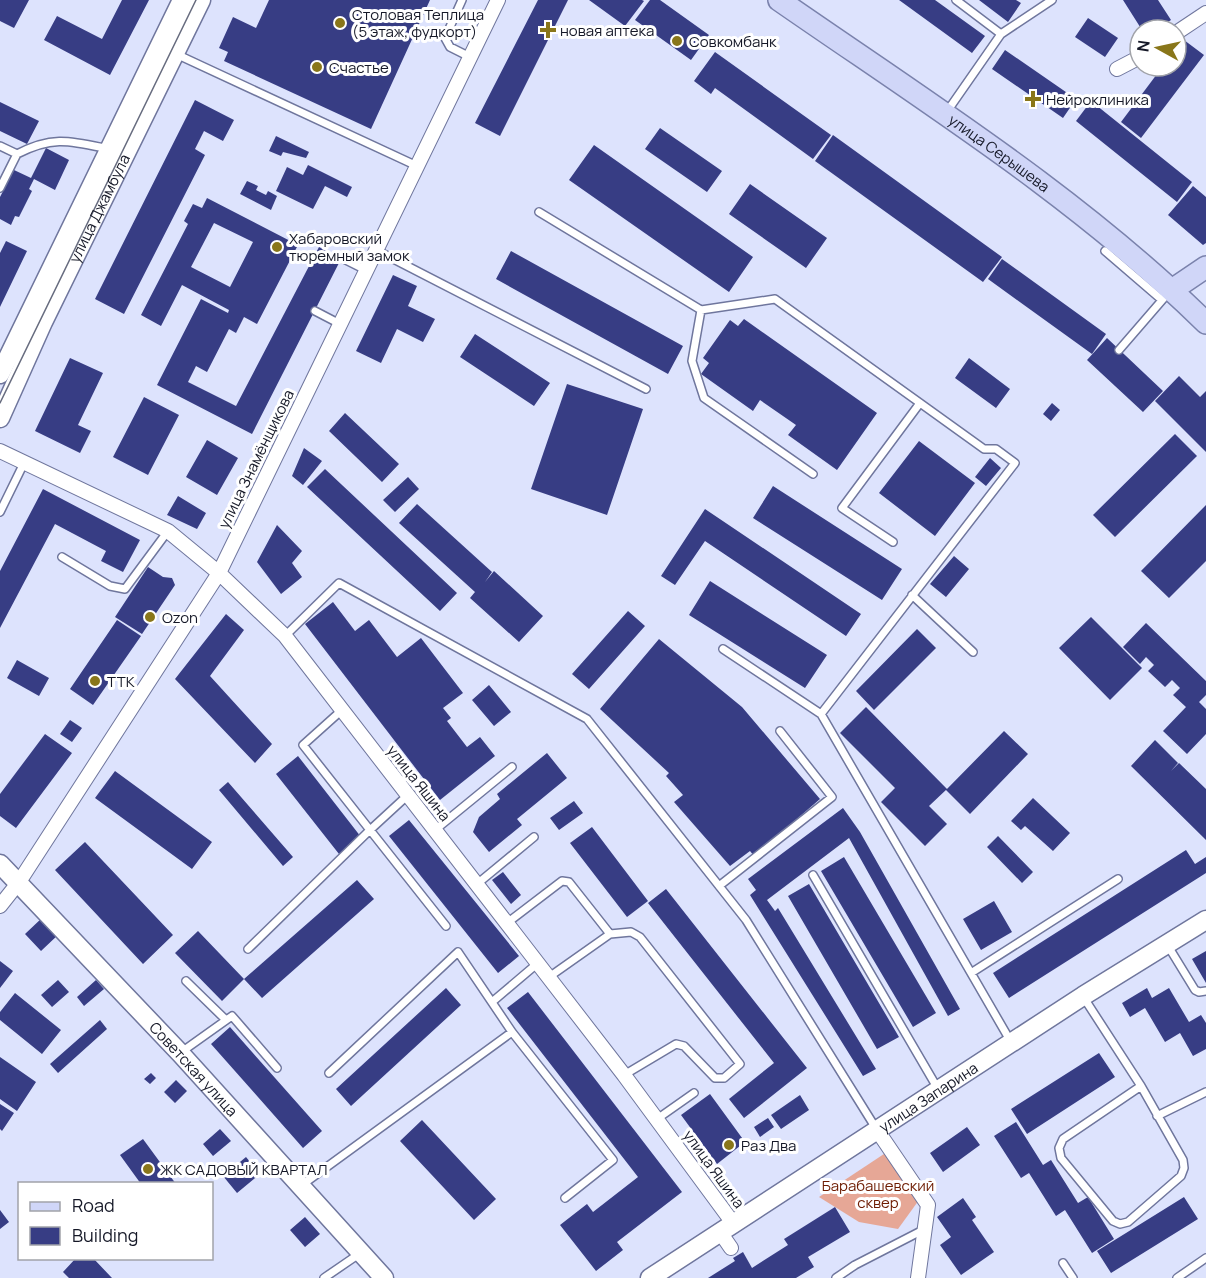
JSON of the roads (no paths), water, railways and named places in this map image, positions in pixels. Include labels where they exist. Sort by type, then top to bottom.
[{"type":"main road","name":"улица Серышева","points":[[779,0],[1098,225],[1167,295],[1206,323]]},
{"type":"main road","points":[[1167,295],[1206,267]]},
{"type":"street","name":"улица Джамбула","points":[[0,374],[182,0]]},
{"type":"street","name":"улица Джамбула","points":[[0,418],[44,322],[201,0]]},
{"type":"street","name":"улица Знамёнщикова","points":[[0,906],[19,882],[219,573],[498,0]]},
{"type":"street","points":[[1188,25],[1206,13]]},
{"type":"street","points":[[1117,69],[1128,63]]},
{"type":"street","name":"улица Яшина","points":[[0,452],[168,531],[219,573],[285,636],[657,1119],[727,1228],[731,1248]]},
{"type":"street","name":"Советская улица","points":[[0,864],[180,1053],[384,1278]]},
{"type":"street","name":"улица Запарина","points":[[662,1275],[727,1228],[938,1089],[1206,920]]},
{"type":"street","points":[[877,1130],[928,1205],[918,1278]]},
{"type":"lane","points":[[462,0],[445,38],[450,47],[470,57]]},
{"type":"lane","points":[[956,0],[1002,34]]},
{"type":"lane","points":[[944,115],[1002,34],[1052,0]]},
{"type":"lane","points":[[176,54],[417,166]]},
{"type":"lane","points":[[0,188],[17,154],[44,142],[56,140],[109,149]]},
{"type":"lane","points":[[0,146],[17,154]]},
{"type":"lane","points":[[539,212],[701,310],[775,298],[984,449],[996,449],[1016,463],[821,714]]},
{"type":"lane","points":[[376,250],[646,389]]},
{"type":"lane","points":[[1105,251],[1167,295],[1119,350]]},
{"type":"lane","points":[[342,258],[366,270]]},
{"type":"lane","points":[[701,310],[692,361],[704,398],[813,474]]},
{"type":"lane","points":[[315,311],[340,324]]},
{"type":"lane","points":[[893,542],[842,508],[920,403]]},
{"type":"lane","points":[[0,512],[24,463]]},
{"type":"lane","points":[[62,557],[110,586],[125,589],[168,531]]},
{"type":"lane","points":[[285,636],[339,583],[587,719],[746,920],[877,1130]]},
{"type":"lane","points":[[912,595],[973,652]]},
{"type":"lane","points":[[723,649],[821,714],[1011,1042]]},
{"type":"lane","points":[[342,710],[303,746],[446,926]]},
{"type":"lane","points":[[719,886],[832,797],[780,731]]},
{"type":"lane","points":[[435,830],[512,767]]},
{"type":"lane","points":[[248,949],[408,795]]},
{"type":"lane","points":[[477,884],[534,837]]},
{"type":"lane","points":[[813,875],[938,1089]]},
{"type":"lane","points":[[971,973],[1118,879]]},
{"type":"lane","points":[[507,923],[566,881],[610,934]]},
{"type":"lane","points":[[549,977],[610,934],[631,932],[640,937],[740,1064],[724,1078],[715,1078],[684,1046],[676,1044],[624,1075]]},
{"type":"lane","points":[[1167,944],[1195,990],[1206,991]]},
{"type":"lane","points":[[328,1073],[458,952],[512,1032],[613,1160],[565,1198]]},
{"type":"lane","points":[[492,1002],[538,963]]},
{"type":"lane","points":[[186,981],[226,1020]]},
{"type":"lane","points":[[1083,996],[1141,1086],[1183,1160],[1184,1168],[1181,1176],[1128,1222],[1120,1224],[1113,1221],[1061,1158],[1059,1148],[1063,1139],[1141,1086]]},
{"type":"lane","points":[[180,1053],[232,1016],[277,1068]]},
{"type":"lane","points":[[302,1185],[512,1032]]},
{"type":"lane","points":[[1157,1116],[1206,1092]]},
{"type":"lane","points":[[657,1119],[694,1093]]},
{"type":"lane","points":[[836,1278],[855,1265],[923,1230]]},
{"type":"lane","points":[[324,1278],[362,1252]]},
{"type":"lane","points":[[1177,1278],[1206,1258]]},
{"type":"lane","points":[[1063,1263],[1073,1278]]},
{"type":"tram line","points":[[0,403],[196,0]]},
{"type":"place","name":"Столовая Теплица (5 этаж, фудкорт)","points":[[340,23]]},
{"type":"place","name":"новая аптека","points":[[548,30]]},
{"type":"place","name":"Совкомбанк","points":[[677,41]]},
{"type":"place","name":"Счастье","points":[[317,67]]},
{"type":"place","name":"Нейроклиника","points":[[1033,99]]},
{"type":"place","name":"Хабаровский тюремный замок","points":[[277,247]]},
{"type":"place","name":"Ozon","points":[[150,617]]},
{"type":"place","name":"ТТК","points":[[95,681]]},
{"type":"place","name":"Раз Два","points":[[729,1145]]},
{"type":"place","name":"ЖК САДОВЫЙ КВАРТАЛ","points":[[148,1169]]},
{"type":"park label","name":"Барабашевский сквер","points":[[878,1194]]}]
